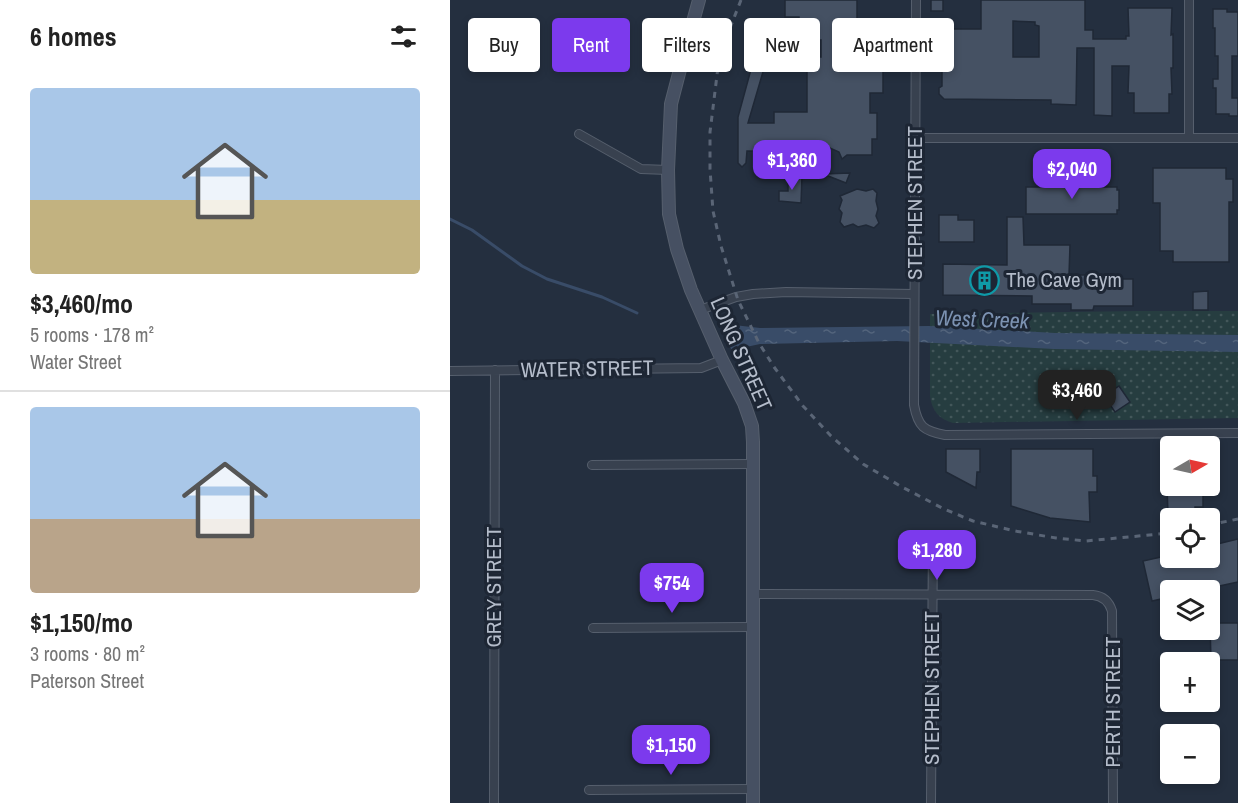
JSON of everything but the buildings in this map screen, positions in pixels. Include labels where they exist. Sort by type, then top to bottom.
[{"type":"street","name":"LONG STREET","points":[[699,0],[671,104],[669,214],[684,270],[722,360],[744,403],[752,426],[753,803]]},
{"type":"street","name":"STEPHEN STREET","points":[[916,0],[914,405],[916,417],[922,428],[945,435],[1238,433]]},
{"type":"street","points":[[1189,0],[1189,138]]},
{"type":"street","points":[[579,135],[641,169],[668,170]]},
{"type":"street","points":[[915,138],[1238,138]]},
{"type":"street","points":[[700,310],[736,297],[753,294],[786,292],[914,294]]},
{"type":"street","name":"WATER STREET","points":[[450,371],[701,368],[722,360]]},
{"type":"street","name":"GREY STREET","points":[[494,803],[495,370]]},
{"type":"street","points":[[592,465],[753,464]]},
{"type":"street","name":"STEPHEN STREET","points":[[931,803],[933,537]]},
{"type":"street","points":[[753,594],[933,594]]},
{"type":"street","name":"PERTH STREET","points":[[933,594],[1092,595],[1101,597],[1108,603],[1112,611],[1113,628],[1113,803]]},
{"type":"street","points":[[592,628],[752,627]]},
{"type":"street","points":[[589,790],[753,789]]},
{"type":"green space","points":[[1238,311],[1238,418],[953,423],[940,417],[932,406],[930,314]]},
{"type":"water","points":[[725,324],[760,328],[929,326],[1055,333],[1238,335],[1238,352],[1054,349],[897,341],[760,344],[732,350],[721,327]]},
{"type":"waterway","name":"West Creek","points":[[450,219],[472,230],[522,266],[547,279],[602,297],[637,313]]},
{"type":"railway","points":[[741,0],[718,67],[710,132],[713,211],[738,300],[759,343],[803,406],[831,436],[863,464],[944,509],[973,521],[1015,531],[1086,541],[1160,534]]},
{"type":"railway","points":[[1220,523],[1238,519]]},
{"type":"place","name":"The Cave Gym","points":[[985,280]]}]
